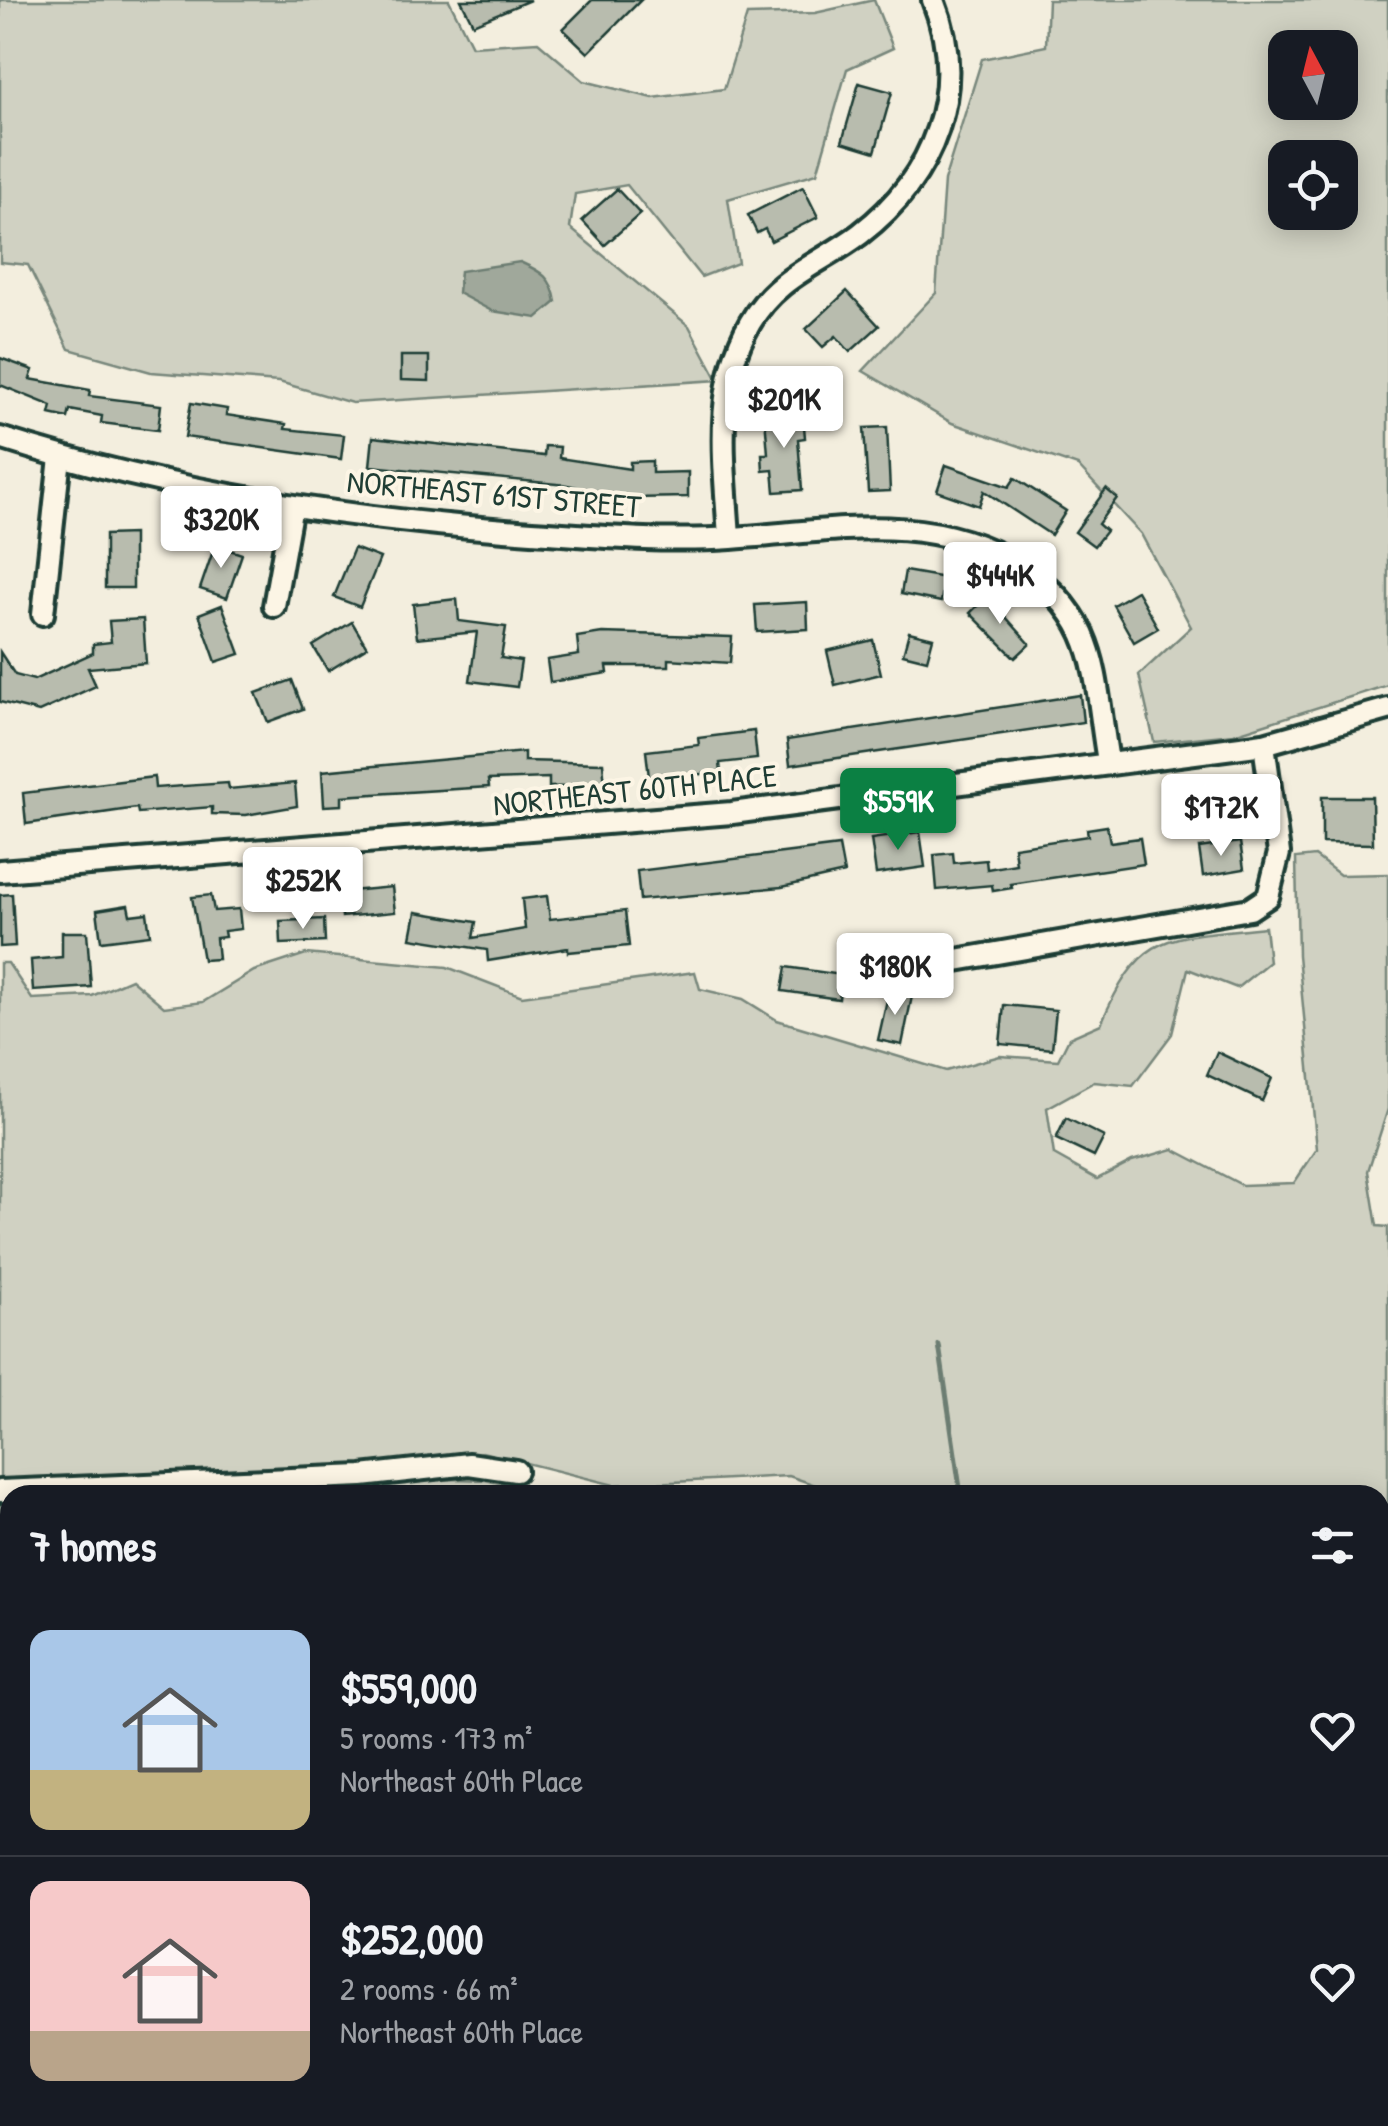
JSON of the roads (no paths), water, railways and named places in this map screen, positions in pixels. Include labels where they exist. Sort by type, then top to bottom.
[{"type":"street","points":[[729,538],[723,431],[734,362],[750,323],[777,286],[871,224],[907,192],[933,149],[945,113],[948,66],[933,0]]},
{"type":"street","name":"NORTHEAST 61ST STREET","points":[[0,438],[60,458],[292,506],[503,530],[729,538],[859,525],[943,534],[988,550],[1050,589],[1079,620],[1088,640],[1108,761]]},
{"type":"street","points":[[43,614],[60,458]]},
{"type":"street","points":[[274,606],[292,506]]},
{"type":"street","name":"NORTHEAST 60TH PLACE","points":[[0,871],[642,823],[1264,744],[1388,709]]},
{"type":"street","points":[[887,972],[1250,909],[1268,897],[1279,853],[1264,744]]},
{"type":"street","points":[[158,1485],[362,1476],[469,1464],[516,1471]]},
{"type":"waterway","points":[[939,1345],[960,1485]]}]
